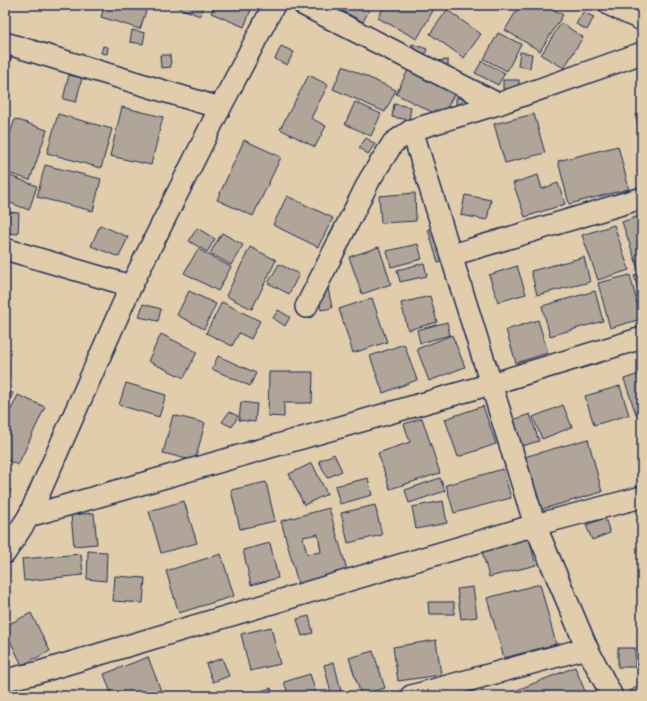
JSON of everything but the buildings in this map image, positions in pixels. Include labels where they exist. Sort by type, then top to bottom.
[{"type":"street","points":[[5,553],[29,516],[131,286],[220,108],[274,5]]},
{"type":"street","points":[[304,5],[498,104]]},
{"type":"street","points":[[610,5],[642,20]]},
{"type":"street","points":[[5,42],[220,108]]},
{"type":"street","points":[[306,307],[370,179],[392,143],[412,130],[498,104],[642,53]]},
{"type":"street","points":[[412,130],[535,525],[587,648],[612,696]]},
{"type":"street","points":[[452,255],[642,198]]},
{"type":"street","points":[[5,249],[131,286]]},
{"type":"street","points":[[29,516],[491,384],[642,338]]},
{"type":"street","points":[[5,680],[43,671],[535,525],[642,497]]},
{"type":"street","points":[[411,696],[587,648]]}]
